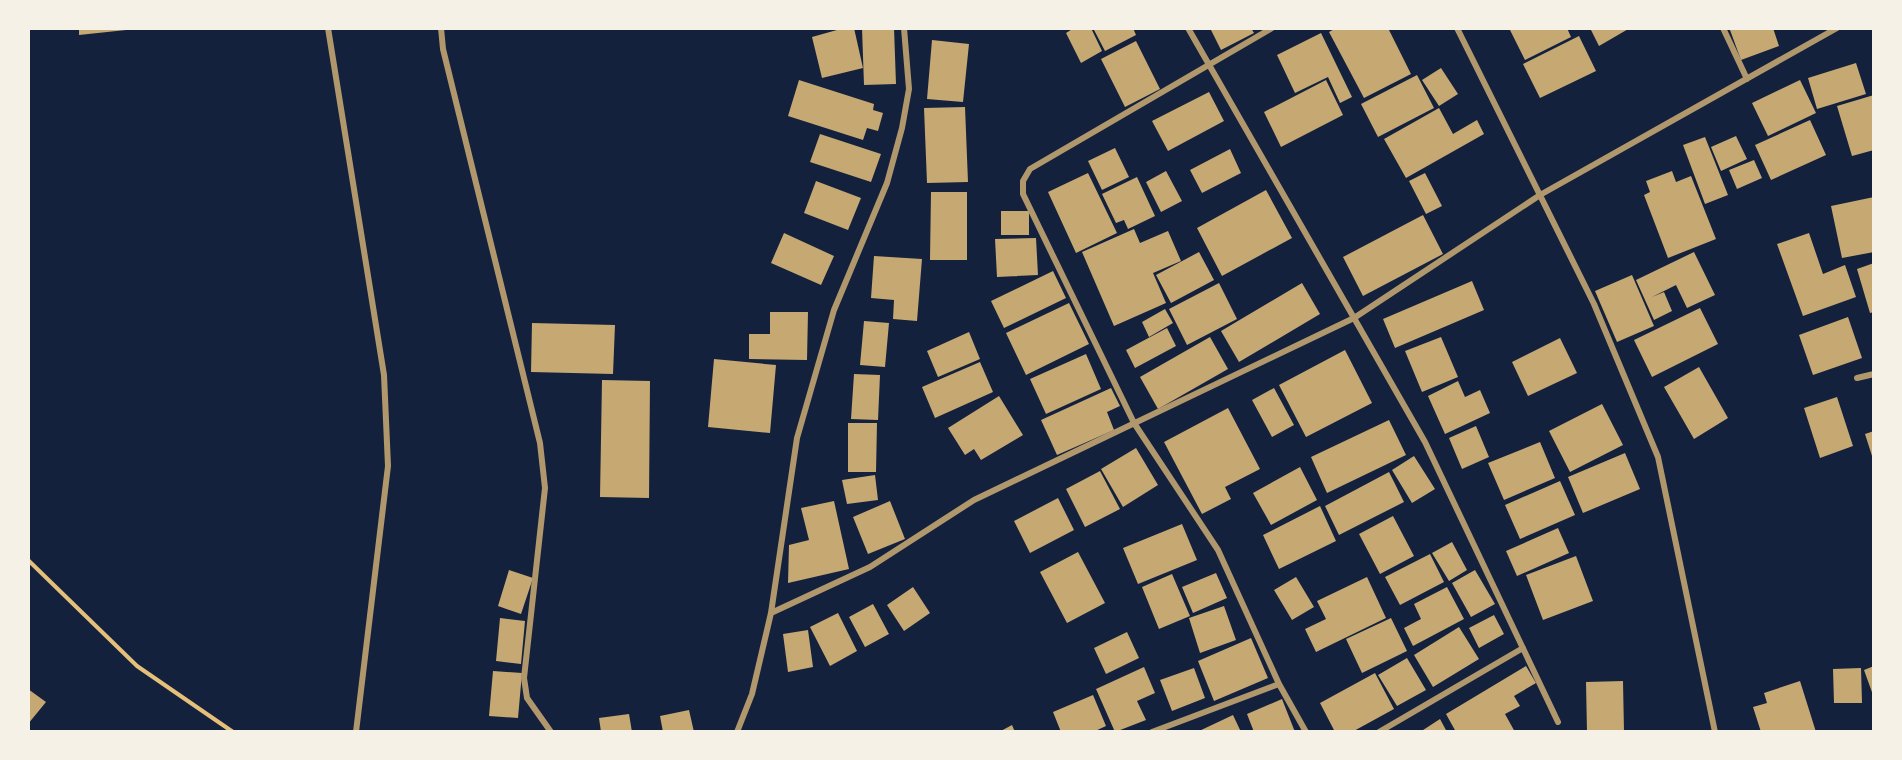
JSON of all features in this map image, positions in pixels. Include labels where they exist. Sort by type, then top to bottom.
[{"type":"street","points":[[328,28],[384,375],[387,466],[356,732]]},
{"type":"street","points":[[441,28],[443,49],[540,443],[545,488],[524,678],[527,698],[551,732]]},
{"type":"street","points":[[737,732],[752,694],[771,613],[797,438],[834,310],[887,183],[902,128],[909,88],[904,28]]},
{"type":"street","points":[[1188,28],[1207,65],[1425,442],[1558,722]]},
{"type":"street","points":[[1272,28],[1030,169],[1023,182],[1023,195],[1134,423],[1218,550],[1279,684],[1306,732]]},
{"type":"street","points":[[1457,28],[1594,304],[1658,457],[1715,732]]},
{"type":"street","points":[[1723,28],[1747,79]]},
{"type":"street","points":[[771,613],[870,567],[974,500],[1354,318],[1540,195],[1837,28]]},
{"type":"street","points":[[1857,378],[1874,374]]},
{"type":"street","points":[[1379,732],[1523,648]]},
{"type":"street","points":[[1152,732],[1279,684]]},
{"type":"path","points":[[28,560],[137,666],[233,732]]},
{"type":"building","points":[[79,28],[126,28],[126,30],[79,35]]},
{"type":"building","points":[[844,28],[854,28],[863,68],[822,78],[812,37]]},
{"type":"building","points":[[862,28],[894,28],[896,84],[864,85]]},
{"type":"building","points":[[1074,28],[1091,28],[1102,51],[1081,63],[1066,33]]},
{"type":"building","points":[[1093,28],[1133,28],[1136,35],[1105,51]]},
{"type":"building","points":[[1210,28],[1251,28],[1254,33],[1221,50]]},
{"type":"building","points":[[1336,28],[1388,28],[1411,74],[1364,98],[1329,32]]},
{"type":"building","points":[[1509,28],[1567,28],[1571,37],[1525,60]]},
{"type":"building","points":[[1590,28],[1630,28],[1599,46]]},
{"type":"building","points":[[1733,28],[1773,28],[1779,46],[1741,60],[1730,30]]},
{"type":"building","points":[[1321,33],[1352,97],[1340,103],[1328,77],[1295,93],[1277,55]]},
{"type":"building","points":[[1579,36],[1596,71],[1540,98],[1523,64]]},
{"type":"building","points":[[932,40],[969,44],[963,102],[927,99]]},
{"type":"building","points":[[1136,41],[1160,89],[1125,107],[1101,59]]},
{"type":"building","points":[[1856,63],[1866,94],[1817,109],[1808,78]]},
{"type":"building","points":[[1441,68],[1458,94],[1439,106],[1422,80]]},
{"type":"building","points":[[1417,75],[1434,108],[1378,137],[1361,104]]},
{"type":"building","points":[[799,80],[874,104],[873,110],[883,113],[878,131],[867,128],[863,140],[788,116]]},
{"type":"building","points":[[1326,80],[1343,115],[1281,147],[1264,112]]},
{"type":"building","points":[[1800,80],[1816,113],[1768,136],[1752,103]]},
{"type":"building","points":[[1209,92],[1224,121],[1168,151],[1152,121]]},
{"type":"building","points":[[1874,95],[1874,150],[1852,156],[1837,106]]},
{"type":"building","points":[[965,107],[968,182],[927,183],[924,108]]},
{"type":"building","points":[[1439,108],[1453,134],[1477,120],[1484,134],[1406,178],[1384,139]]},
{"type":"building","points":[[1810,120],[1826,155],[1771,180],[1755,145]]},
{"type":"building","points":[[820,134],[881,154],[871,182],[810,162]]},
{"type":"building","points":[[1736,136],[1747,159],[1721,171],[1711,147]]},
{"type":"building","points":[[1705,137],[1728,195],[1705,204],[1683,145]]},
{"type":"building","points":[[1115,148],[1129,177],[1102,190],[1088,161]]},
{"type":"building","points":[[1230,149],[1241,173],[1202,193],[1190,170]]},
{"type":"building","points":[[1754,160],[1762,178],[1737,189],[1729,170]]},
{"type":"building","points":[[1166,171],[1182,201],[1161,212],[1146,182]]},
{"type":"building","points":[[1672,171],[1676,182],[1691,176],[1716,239],[1668,258],[1644,195],[1650,192],[1646,181]]},
{"type":"building","points":[[1088,173],[1117,233],[1076,253],[1048,192]]},
{"type":"building","points":[[1425,173],[1442,206],[1426,214],[1409,181]]},
{"type":"building","points":[[1137,177],[1155,216],[1128,229],[1124,220],[1116,223],[1102,194]]},
{"type":"building","points":[[816,181],[861,198],[848,230],[804,213]]},
{"type":"building","points":[[1266,190],[1292,238],[1222,276],[1197,228]]},
{"type":"building","points":[[931,192],[967,192],[967,260],[930,260]]},
{"type":"building","points":[[1874,197],[1874,252],[1842,258],[1831,206]]},
{"type":"building","points":[[1001,211],[1029,211],[1029,235],[1001,235]]},
{"type":"building","points":[[1423,215],[1443,254],[1363,296],[1343,257]]},
{"type":"building","points":[[1134,229],[1140,243],[1168,231],[1181,261],[1153,273],[1166,303],[1114,326],[1082,252]]},
{"type":"building","points":[[784,233],[834,256],[821,285],[771,263]]},
{"type":"building","points":[[1809,233],[1823,274],[1845,265],[1856,297],[1803,316],[1777,244]]},
{"type":"building","points":[[1036,238],[1038,275],[997,277],[995,239]]},
{"type":"building","points":[[1199,252],[1214,280],[1171,303],[1156,275]]},
{"type":"building","points":[[1694,252],[1715,295],[1687,308],[1676,285],[1652,297],[1664,292],[1672,311],[1654,320],[1636,280]]},
{"type":"building","points":[[874,256],[922,259],[917,321],[893,319],[894,300],[871,298]]},
{"type":"building","points":[[1874,263],[1874,312],[1870,313],[1857,269]]},
{"type":"building","points":[[1053,271],[1066,298],[1004,328],[991,301]]},
{"type":"building","points":[[1632,275],[1654,326],[1617,342],[1595,291]]},
{"type":"building","points":[[1472,281],[1484,310],[1395,348],[1383,319]]},
{"type":"building","points":[[1219,283],[1237,319],[1187,345],[1169,309]]},
{"type":"building","points":[[1302,283],[1320,314],[1239,362],[1221,331]]},
{"type":"building","points":[[1069,303],[1089,344],[1026,375],[1006,333]]},
{"type":"building","points":[[1700,308],[1718,344],[1652,377],[1634,340]]},
{"type":"building","points":[[1165,309],[1173,323],[1149,337],[1142,322]]},
{"type":"building","points":[[770,312],[808,312],[807,360],[749,359],[749,334],[770,334]]},
{"type":"building","points":[[1848,317],[1862,358],[1813,375],[1799,335]]},
{"type":"building","points":[[864,321],[889,323],[885,367],[860,365]]},
{"type":"building","points":[[532,323],[615,325],[613,374],[531,372]]},
{"type":"building","points":[[1167,328],[1176,346],[1135,368],[1126,350]]},
{"type":"building","points":[[969,332],[980,359],[938,377],[927,351]]},
{"type":"building","points":[[1210,337],[1228,369],[1158,409],[1140,377]]},
{"type":"building","points":[[1441,337],[1458,377],[1422,392],[1405,351]]},
{"type":"building","points":[[1560,338],[1577,373],[1528,396],[1512,362]]},
{"type":"building","points":[[1345,350],[1372,403],[1306,437],[1279,385]]},
{"type":"building","points":[[1086,354],[1101,389],[1046,414],[1030,379]]},
{"type":"building","points":[[714,359],[776,365],[770,433],[708,427]]},
{"type":"building","points":[[980,362],[993,392],[935,418],[922,387]]},
{"type":"building","points":[[1699,367],[1728,418],[1694,439],[1664,387]]},
{"type":"building","points":[[854,374],[880,375],[878,420],[851,419]]},
{"type":"building","points":[[602,380],[650,381],[649,498],[600,497]]},
{"type":"building","points":[[1458,381],[1465,397],[1480,390],[1490,413],[1445,434],[1428,396]]},
{"type":"building","points":[[1111,388],[1120,406],[1107,412],[1114,430],[1057,455],[1041,420]]},
{"type":"building","points":[[1274,388],[1294,425],[1272,437],[1252,400]]},
{"type":"building","points":[[999,396],[1023,435],[981,460],[974,449],[965,455],[948,428]]},
{"type":"building","points":[[1837,397],[1853,446],[1820,458],[1804,408]]},
{"type":"building","points":[[1602,404],[1623,445],[1570,472],[1549,431]]},
{"type":"building","points":[[1228,408],[1260,469],[1225,487],[1231,499],[1202,514],[1164,442]]},
{"type":"building","points":[[1389,420],[1406,455],[1327,493],[1311,457]]},
{"type":"building","points":[[848,423],[877,423],[876,472],[848,472]]},
{"type":"building","points":[[1476,426],[1489,457],[1462,469],[1449,438]]},
{"type":"building","points":[[1874,431],[1874,459],[1873,459],[1865,434]]},
{"type":"building","points":[[1540,442],[1555,478],[1504,500],[1488,463]]},
{"type":"building","points":[[1136,448],[1158,485],[1123,507],[1101,469]]},
{"type":"building","points":[[1625,453],[1640,489],[1583,513],[1568,477]]},
{"type":"building","points":[[1414,456],[1435,489],[1412,503],[1392,470]]},
{"type":"building","points":[[1300,467],[1317,500],[1271,525],[1253,493]]},
{"type":"building","points":[[1100,471],[1120,509],[1085,527],[1066,489]]},
{"type":"building","points":[[1389,472],[1404,502],[1339,535],[1325,506]]},
{"type":"building","points":[[875,475],[878,500],[847,504],[842,480]]},
{"type":"building","points":[[1560,481],[1575,515],[1520,539],[1505,505]]},
{"type":"building","points":[[1058,498],[1074,530],[1030,553],[1014,521]]},
{"type":"building","points":[[834,501],[849,569],[788,583],[789,545],[809,540],[801,508]]},
{"type":"building","points":[[890,501],[905,539],[868,554],[853,517]]},
{"type":"building","points":[[1320,506],[1336,541],[1279,569],[1263,535]]},
{"type":"building","points":[[1393,516],[1414,556],[1380,574],[1359,534]]},
{"type":"building","points":[[1182,524],[1197,560],[1138,584],[1123,548]]},
{"type":"building","points":[[1558,528],[1569,553],[1517,576],[1506,551]]},
{"type":"building","points":[[1452,542],[1467,570],[1449,581],[1432,553]]},
{"type":"building","points":[[1078,552],[1105,603],[1067,623],[1040,572]]},
{"type":"building","points":[[1430,554],[1444,582],[1400,605],[1385,577]]},
{"type":"building","points":[[1576,556],[1593,601],[1543,620],[1526,575]]},
{"type":"building","points":[[509,570],[533,578],[521,614],[498,606]]},
{"type":"building","points":[[1475,570],[1495,604],[1471,617],[1452,583]]},
{"type":"building","points":[[1216,573],[1227,598],[1193,613],[1182,587]]},
{"type":"building","points":[[1172,574],[1190,616],[1159,629],[1142,587]]},
{"type":"building","points":[[1296,577],[1314,607],[1292,620],[1274,590]]},
{"type":"building","points":[[1367,577],[1386,618],[1316,652],[1305,629],[1326,619],[1317,601]]},
{"type":"building","points":[[913,587],[930,613],[904,631],[887,605]]},
{"type":"building","points":[[1447,587],[1464,619],[1413,646],[1404,628],[1421,619],[1414,604]]},
{"type":"building","points":[[873,604],[889,634],[865,647],[849,617]]},
{"type":"building","points":[[1224,606],[1236,640],[1200,653],[1189,618]]},
{"type":"building","points":[[838,613],[857,651],[830,666],[810,627]]},
{"type":"building","points":[[1494,615],[1504,634],[1479,648],[1469,628]]},
{"type":"building","points":[[500,618],[525,621],[521,664],[496,661]]},
{"type":"building","points":[[1391,618],[1407,651],[1362,673],[1346,639]]},
{"type":"building","points":[[1459,627],[1479,659],[1433,687],[1414,655]]},
{"type":"building","points":[[808,630],[813,667],[788,672],[783,634]]},
{"type":"building","points":[[1127,632],[1139,658],[1106,674],[1094,648]]},
{"type":"building","points":[[1251,638],[1268,678],[1214,701],[1198,661]]},
{"type":"building","points":[[1407,658],[1426,690],[1397,706],[1378,675]]},
{"type":"building","points":[[1526,666],[1536,683],[1514,696],[1520,706],[1505,714],[1515,732],[1456,732],[1446,714]]},
{"type":"building","points":[[1874,666],[1874,695],[1873,695],[1864,670]]},
{"type":"building","points":[[1144,667],[1155,693],[1137,701],[1146,720],[1115,732],[1096,689]]},
{"type":"building","points":[[1194,668],[1205,698],[1172,711],[1160,680]]},
{"type":"building","points":[[1861,668],[1862,703],[1834,703],[1833,669]]},
{"type":"building","points":[[493,671],[522,673],[518,718],[489,716]]},
{"type":"building","points":[[1375,673],[1394,709],[1352,732],[1335,732],[1320,703]]},
{"type":"building","points":[[1623,681],[1624,732],[1587,732],[1586,682]]},
{"type":"building","points":[[1800,681],[1816,732],[1761,732],[1753,707],[1767,703],[1764,693]]},
{"type":"building","points":[[28,689],[46,702],[28,724]]},
{"type":"building","points":[[1093,695],[1106,726],[1093,732],[1061,732],[1053,712]]},
{"type":"building","points":[[1282,699],[1295,732],[1254,732],[1247,714]]},
{"type":"building","points":[[689,710],[694,732],[663,732],[660,716]]},
{"type":"building","points":[[629,714],[632,732],[601,732],[599,718]]},
{"type":"building","points":[[1233,715],[1241,732],[1197,732]]},
{"type":"building","points":[[1440,719],[1447,732],[1420,732]]},
{"type":"building","points":[[1012,725],[1015,732],[999,732]]}]
